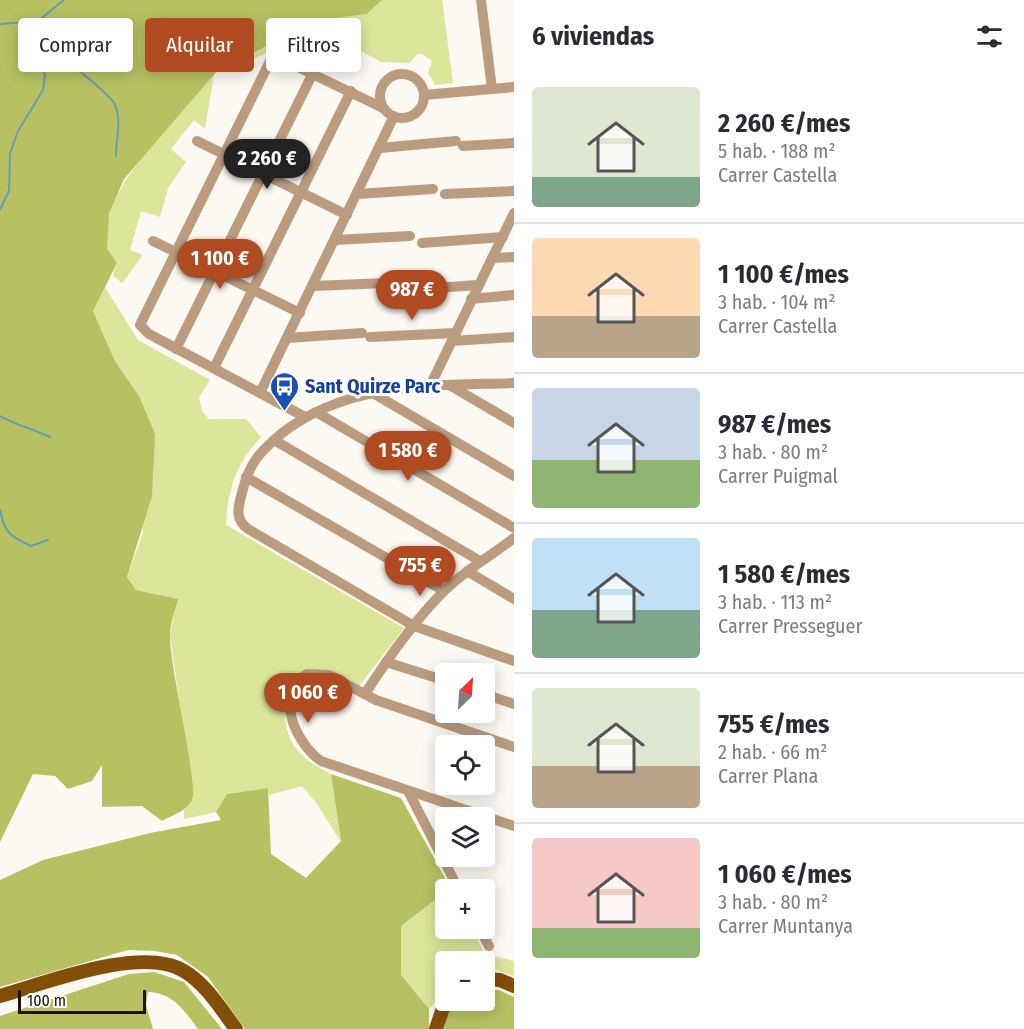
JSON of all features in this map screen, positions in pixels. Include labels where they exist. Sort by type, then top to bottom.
[{"type":"main road","points":[[0,996],[123,963],[153,961],[170,964],[190,975],[210,994],[236,1029]]},
{"type":"main road","points":[[495,981],[514,986]]},
{"type":"main road","points":[[436,1029],[442,1011]]},
{"type":"street","points":[[481,0],[492,89]]},
{"type":"street","points":[[305,417],[149,334],[140,325],[273,54],[351,91],[394,116],[411,116],[422,106],[424,95],[421,85],[413,76],[396,74],[385,81],[380,92],[383,108]]},
{"type":"street","points":[[176,349],[313,73]]},
{"type":"street","points":[[424,95],[514,87]]},
{"type":"street","points":[[214,368],[351,91]]},
{"type":"street","points":[[260,393],[394,116]]},
{"type":"street","points":[[197,141],[347,215]]},
{"type":"street","points":[[380,148],[514,143]]},
{"type":"street","points":[[358,194],[433,189]]},
{"type":"street","points":[[445,194],[514,191]]},
{"type":"street","points":[[430,386],[513,215]]},
{"type":"street","points":[[335,240],[410,236]]},
{"type":"street","points":[[422,243],[503,237]]},
{"type":"street","points":[[153,241],[300,313]]},
{"type":"street","points":[[492,258],[514,257]]},
{"type":"street","points":[[313,285],[390,287],[478,285]]},
{"type":"street","points":[[471,299],[514,295]]},
{"type":"street","points":[[287,338],[366,335],[514,337]]},
{"type":"street","points":[[514,383],[430,386],[371,392],[350,397],[305,417],[274,440],[253,461],[246,477],[237,514],[241,524],[248,529],[414,626],[514,661]]},
{"type":"street","points":[[450,386],[514,423]]},
{"type":"street","points":[[371,392],[514,476]]},
{"type":"street","points":[[316,412],[514,528]]},
{"type":"street","points":[[274,440],[480,561]]},
{"type":"street","points":[[246,477],[444,591]]},
{"type":"street","points":[[365,694],[386,662],[444,591],[480,561],[512,542]]},
{"type":"street","points":[[467,571],[514,599]]},
{"type":"street","points":[[386,662],[435,678]]},
{"type":"street","points":[[514,747],[365,694],[329,675],[308,674],[295,685],[292,695],[292,718],[301,742],[321,761],[514,826]]},
{"type":"street","points":[[495,698],[514,704]]},
{"type":"street","points":[[408,791],[453,879]]},
{"type":"street","points":[[485,939],[489,946]]},
{"type":"green space","points":[[0,0],[382,0],[367,14],[335,18],[266,18],[266,46],[254,52],[254,18],[145,18],[145,72],[216,72],[124,179],[109,214],[107,248],[117,263],[93,311],[115,361],[139,396],[155,434],[152,496],[127,577],[136,590],[178,599],[170,631],[171,650],[191,773],[192,800],[183,810],[162,821],[142,806],[102,807],[102,765],[92,781],[68,789],[55,776],[33,774],[0,842]]},
{"type":"green space","points":[[382,0],[442,0],[453,83],[435,85],[428,73],[432,61],[422,54],[417,54],[410,63],[381,62],[361,51],[361,18],[335,18],[367,14]]},
{"type":"green space","points":[[266,46],[266,53],[254,59],[254,52]]},
{"type":"green space","points":[[214,74],[205,129],[194,120],[171,149],[186,162],[168,188],[160,217],[141,211],[130,250],[143,255],[122,283],[113,276],[117,263],[107,247],[107,226],[114,203],[144,155]]},
{"type":"green space","points":[[105,287],[138,340],[210,380],[199,397],[202,411],[209,419],[246,419],[261,437],[246,456],[235,477],[231,488],[226,525],[404,628],[359,686],[338,674],[324,672],[309,677],[289,689],[285,718],[287,730],[291,740],[306,759],[331,774],[341,842],[317,804],[302,786],[269,795],[268,788],[227,794],[216,812],[184,819],[184,810],[193,798],[170,635],[177,599],[136,590],[127,577],[143,533],[139,396],[115,361],[93,311]]},
{"type":"green space","points":[[331,774],[401,798],[435,860],[435,867],[439,867],[446,879],[435,879],[435,900],[401,926],[401,975],[429,1009],[429,1029],[245,1029],[208,977],[177,955],[155,951],[128,950],[0,987],[0,880],[43,860],[150,833],[221,820],[216,812],[227,794],[268,788],[271,854],[306,878],[341,841]]},
{"type":"green space","points":[[435,900],[435,939],[477,939],[482,948],[482,951],[435,951],[435,1003],[429,1009],[401,975],[401,925]]},
{"type":"green space","points":[[495,956],[514,961],[514,976],[495,969]]},
{"type":"green space","points":[[154,972],[184,982],[222,1029],[198,1029],[183,1009],[171,999],[148,992],[146,1005],[153,1029],[0,1029],[0,1016],[129,974]]},
{"type":"green space","points":[[495,990],[514,997],[514,1029],[444,1029],[449,1011],[495,1011]]},
{"type":"waterway","points":[[0,24],[38,21],[64,0]]},
{"type":"waterway","points":[[0,209],[9,191],[10,153],[18,131],[43,90],[44,72]]},
{"type":"waterway","points":[[80,72],[115,105],[118,124],[116,156]]},
{"type":"waterway","points":[[0,416],[50,437]]},
{"type":"waterway","points":[[0,510],[6,529],[18,540],[31,546],[48,540]]},
{"type":"place","name":"Sant Quirze Parc","points":[[284,412]]}]
